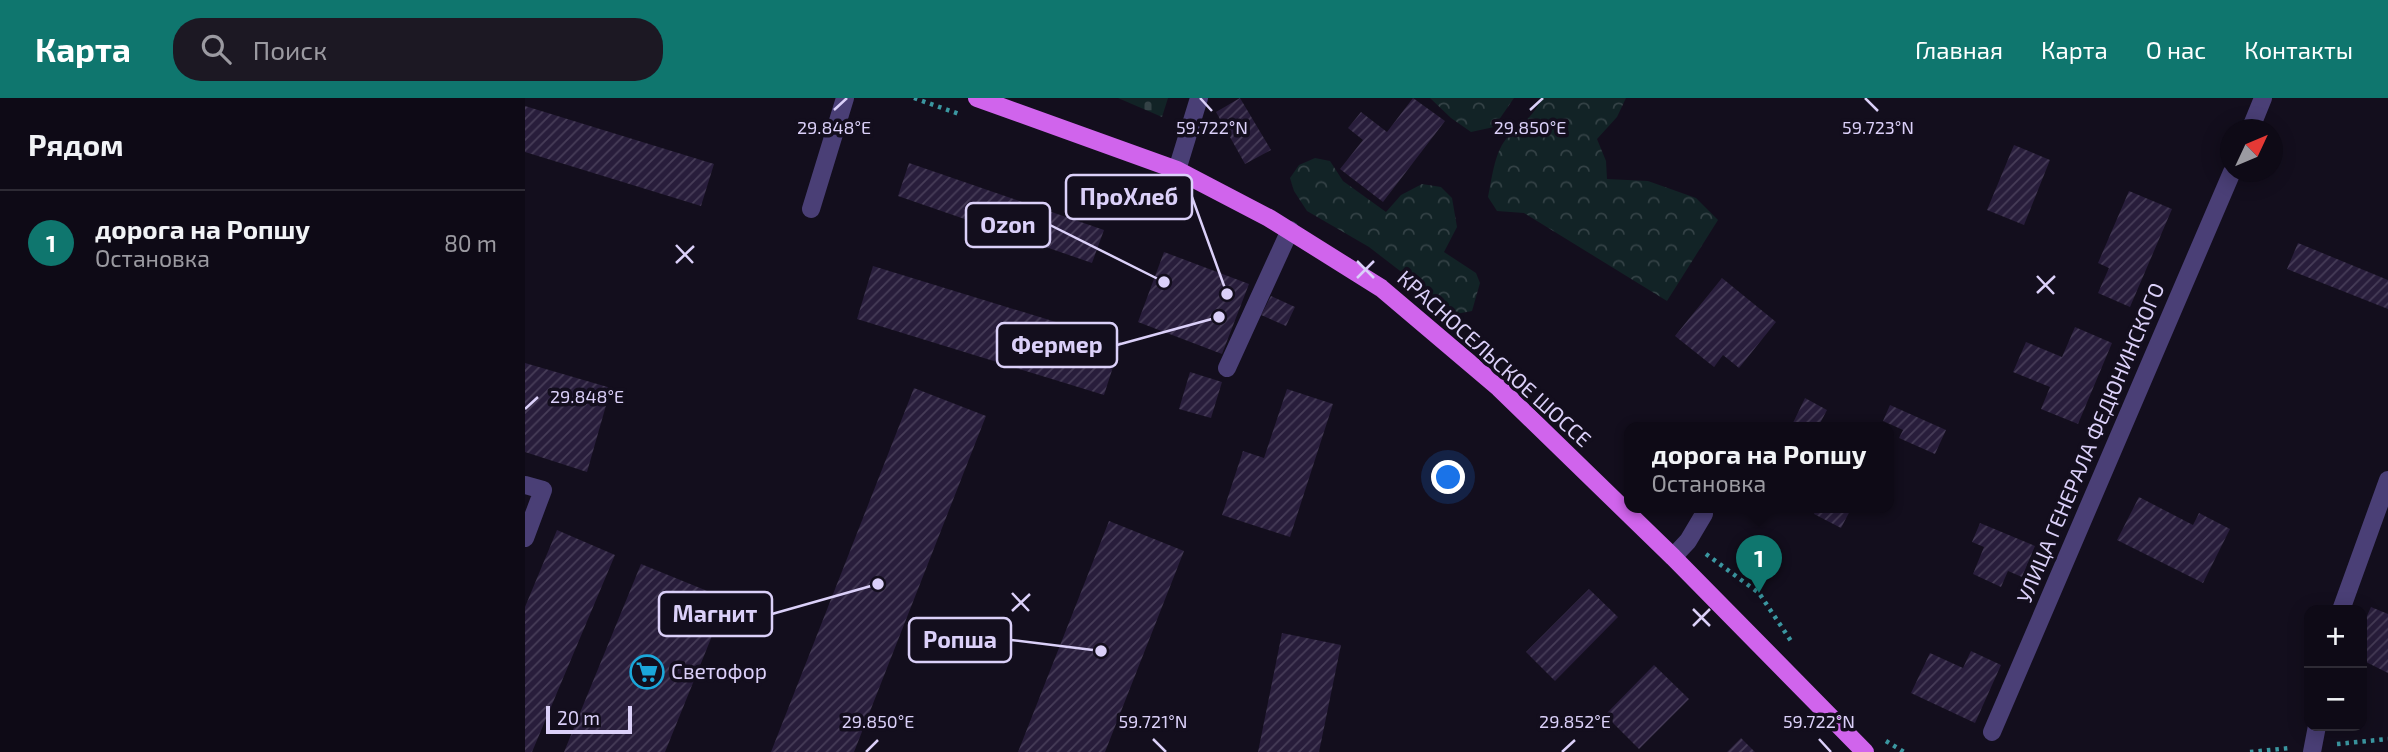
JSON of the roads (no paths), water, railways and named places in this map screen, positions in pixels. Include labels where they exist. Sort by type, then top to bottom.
[{"type":"main road","name":"КРАСНОСЕЛЬСКОЕ ШОССЕ","points":[[977,98],[1177,170],[1290,230],[1381,288],[1489,380],[1624,510]]},
{"type":"main road","name":"КРАСНОСЕЛЬСКОЕ ШОССЕ","points":[[1627,513],[1865,752]]},
{"type":"street","points":[[811,209],[845,98]]},
{"type":"street","points":[[1177,170],[1199,98]]},
{"type":"street","points":[[2254,119],[2263,98]]},
{"type":"street","name":"УЛИЦА ГЕНЕРАЛА ФЕДЮНИНСКОГО","points":[[1992,732],[2228,182]]},
{"type":"street","points":[[1227,368],[1290,230]]},
{"type":"street","points":[[2343,605],[2388,480]]},
{"type":"street","points":[[525,485],[543,490],[525,538]]},
{"type":"street","points":[[1673,557],[1688,541],[1704,514]]},
{"type":"street","points":[[2312,752],[2316,731]]},
{"type":"place","name":"Ozon","points":[[1164,282]]},
{"type":"place","name":"ПроХлеб","points":[[1227,294]]},
{"type":"place","name":"Фермер","points":[[1219,317]]},
{"type":"place","name":"Магнит","points":[[878,584]]},
{"type":"place","name":"дорога на Ропшу","points":[[1759,593]]},
{"type":"place","name":"Ропша","points":[[1101,651]]},
{"type":"place","name":"Светофор","points":[[647,672]]}]
